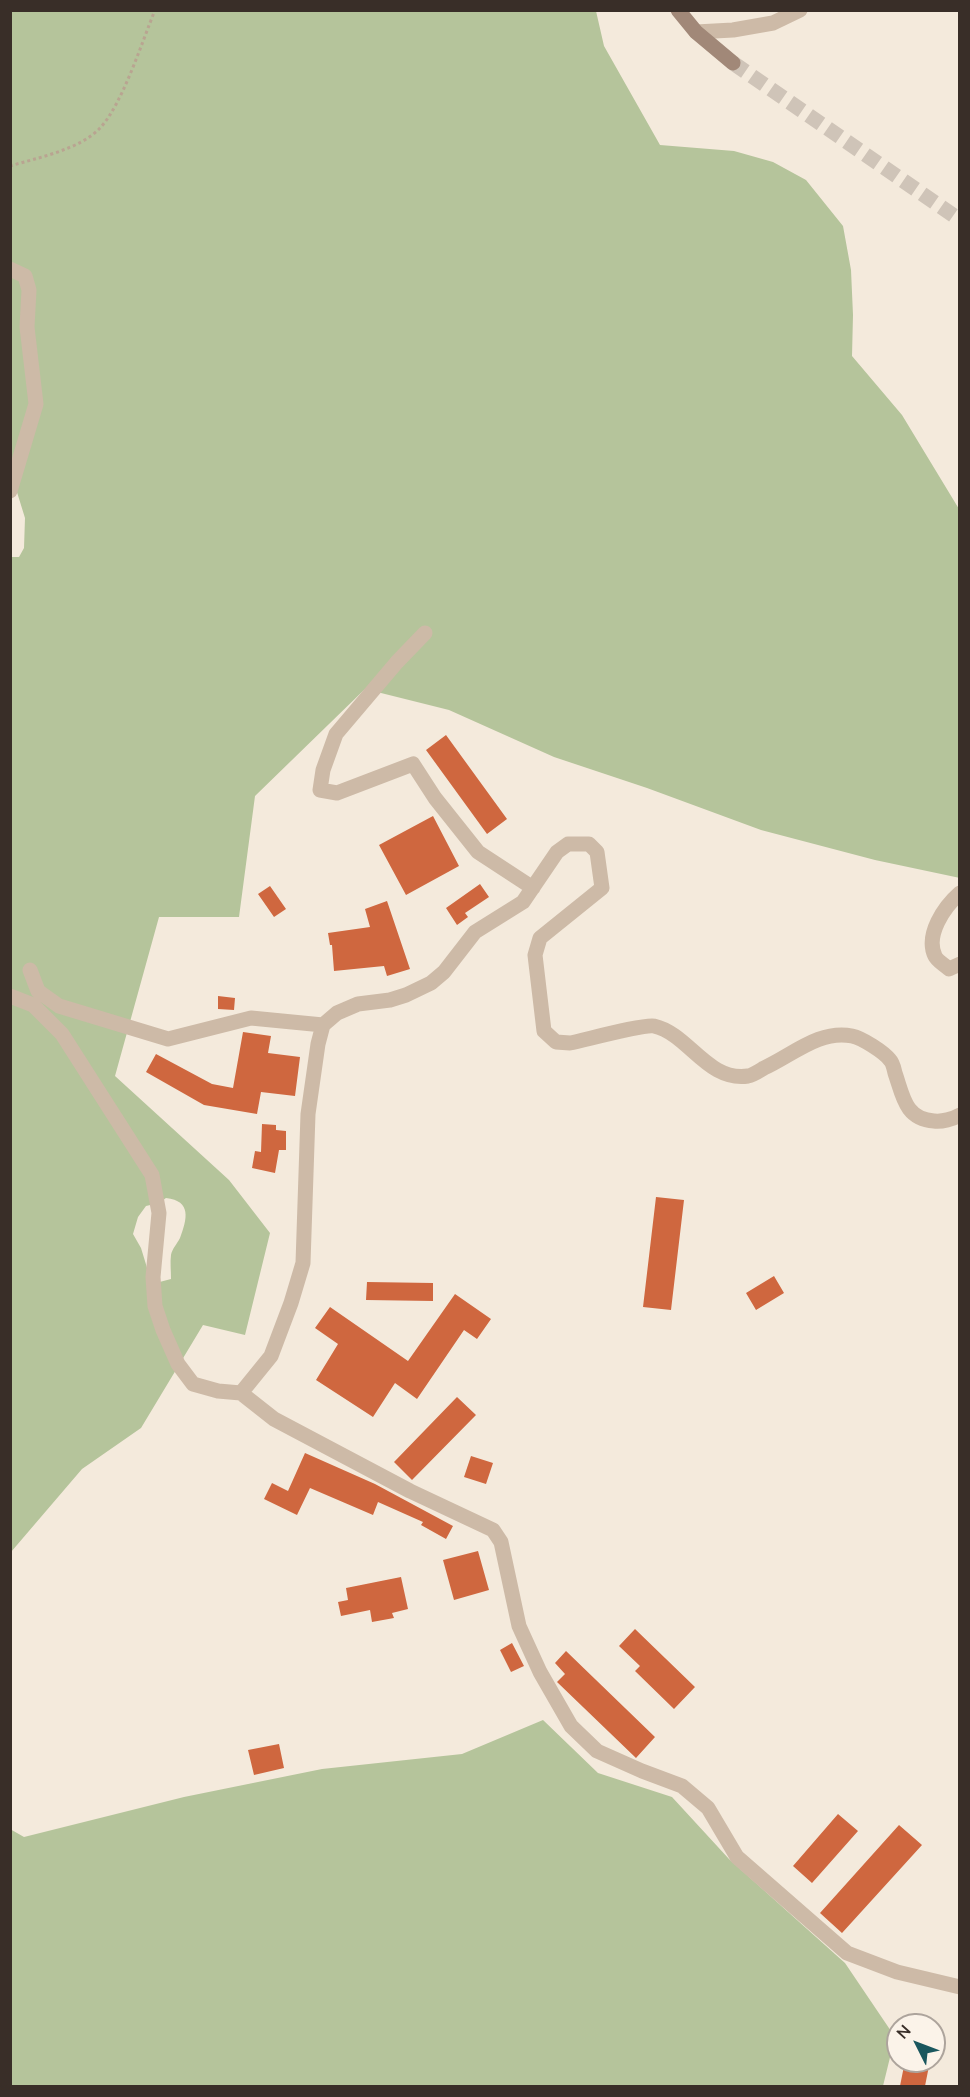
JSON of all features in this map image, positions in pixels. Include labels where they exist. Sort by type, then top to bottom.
[{"type":"street","points":[[678,10],[696,32],[733,63]]},
{"type":"street","points":[[696,32],[733,30],[772,23],[801,10]]},
{"type":"street","points":[[10,269],[25,276],[29,290],[27,327],[36,404],[10,491]]},
{"type":"street","points":[[425,633],[397,662],[336,734],[323,770],[321,790],[337,793],[413,764],[435,798],[478,852],[533,888]]},
{"type":"street","points":[[241,1393],[270,1356],[291,1303],[303,1263],[308,1113],[323,1025],[337,1013],[358,1004],[390,1000],[432,982],[444,972],[475,932],[523,902],[557,852],[568,844],[589,844],[597,852],[602,888],[587,903],[540,938],[535,955],[544,1031],[556,1042],[570,1043],[652,1026],[669,1032],[696,1055],[724,1074],[748,1076],[776,1063],[805,1044],[829,1037],[852,1036],[872,1045],[891,1060],[907,1108],[921,1120],[937,1122],[960,1115]]},
{"type":"street","points":[[960,893],[951,900],[939,920],[931,941],[935,958],[949,969],[960,964]]},
{"type":"street","points":[[30,970],[38,990],[59,1006],[168,1040],[251,1018],[323,1025]]},
{"type":"street","points":[[10,996],[33,1005],[62,1034],[152,1175],[159,1212],[153,1277],[155,1306],[178,1364],[194,1384],[241,1393],[273,1419],[410,1491],[493,1530],[501,1542],[519,1626],[540,1672],[571,1726],[579,1734],[597,1750],[682,1786],[708,1808],[737,1857],[847,1953],[897,1972],[960,1987]]},
{"type":"path","points":[[10,166],[71,147],[99,129],[116,104],[155,10]]},
{"type":"green space","points":[[11,11],[596,11],[604,46],[660,145],[734,151],[773,162],[806,180],[843,226],[851,270],[852,356],[902,415],[959,509],[960,878],[875,860],[761,830],[554,757],[449,710],[365,689],[255,796],[239,917],[159,917],[115,1076],[229,1180],[270,1233],[245,1335],[203,1325],[141,1428],[82,1469],[11,1552],[10,557],[19,557],[24,548],[25,518],[16,489],[11,486]],"holes":[[[166,1198],[184,1207],[186,1218],[180,1238],[171,1255],[171,1279],[152,1284],[141,1248],[133,1234],[138,1217],[146,1206],[159,1203]]]},
{"type":"green space","points":[[543,1720],[598,1773],[672,1797],[729,1859],[845,1963],[886,2024],[886,2073],[883,2086],[11,2086],[10,1829],[24,1837],[184,1797],[322,1769],[462,1754]]},
{"type":"building","points":[[446,735],[507,819],[487,834],[426,750]]},
{"type":"building","points":[[433,816],[459,866],[406,895],[379,845]]},
{"type":"building","points":[[480,884],[489,897],[465,913],[468,917],[457,925],[446,908]]},
{"type":"building","points":[[270,886],[286,909],[274,917],[258,894]]},
{"type":"building","points":[[387,901],[410,969],[387,976],[384,966],[334,971],[332,945],[330,945],[328,933],[370,927],[365,909]]},
{"type":"building","points":[[218,996],[235,998],[234,1010],[218,1009]]},
{"type":"building","points":[[243,1032],[271,1036],[268,1053],[300,1057],[295,1096],[261,1092],[257,1114],[204,1105],[146,1072],[156,1054],[212,1084],[233,1088]]},
{"type":"building","points":[[262,1124],[276,1125],[276,1130],[286,1131],[286,1150],[279,1150],[275,1173],[252,1168],[255,1151],[261,1152]]},
{"type":"building","points":[[656,1197],[684,1200],[671,1310],[643,1307]]},
{"type":"building","points":[[774,1276],[784,1293],[756,1310],[746,1293]]},
{"type":"building","points":[[367,1282],[433,1283],[433,1301],[366,1300]]},
{"type":"building","points":[[455,1294],[491,1319],[477,1339],[464,1330],[417,1399],[395,1383],[373,1417],[316,1380],[338,1344],[315,1328],[330,1307],[408,1361]]},
{"type":"building","points":[[457,1397],[476,1415],[412,1480],[394,1462]]},
{"type":"building","points":[[305,1453],[375,1484],[453,1526],[446,1539],[421,1525],[423,1522],[378,1502],[373,1515],[310,1488],[297,1515],[264,1499],[272,1483],[288,1491]]},
{"type":"building","points":[[471,1456],[493,1463],[486,1484],[464,1477]]},
{"type":"building","points":[[478,1551],[489,1590],[454,1600],[443,1560]]},
{"type":"building","points":[[401,1577],[408,1609],[392,1613],[394,1618],[372,1622],[370,1610],[341,1616],[338,1602],[348,1600],[346,1588]]},
{"type":"building","points":[[635,1629],[695,1687],[674,1709],[635,1671],[640,1666],[619,1646]]},
{"type":"building","points":[[512,1643],[524,1666],[511,1672],[500,1650]]},
{"type":"building","points":[[566,1651],[655,1737],[636,1758],[557,1682],[565,1674],[555,1663]]},
{"type":"building","points":[[279,1744],[284,1768],[254,1775],[248,1750]]},
{"type":"building","points":[[838,1814],[858,1831],[812,1883],[793,1866]]},
{"type":"building","points":[[899,1825],[922,1845],[842,1933],[820,1913]]},
{"type":"building","points":[[903,2073],[928,2073],[925,2086],[900,2086]]},
{"type":"tunnel","points":[[733,63],[960,220]]}]
